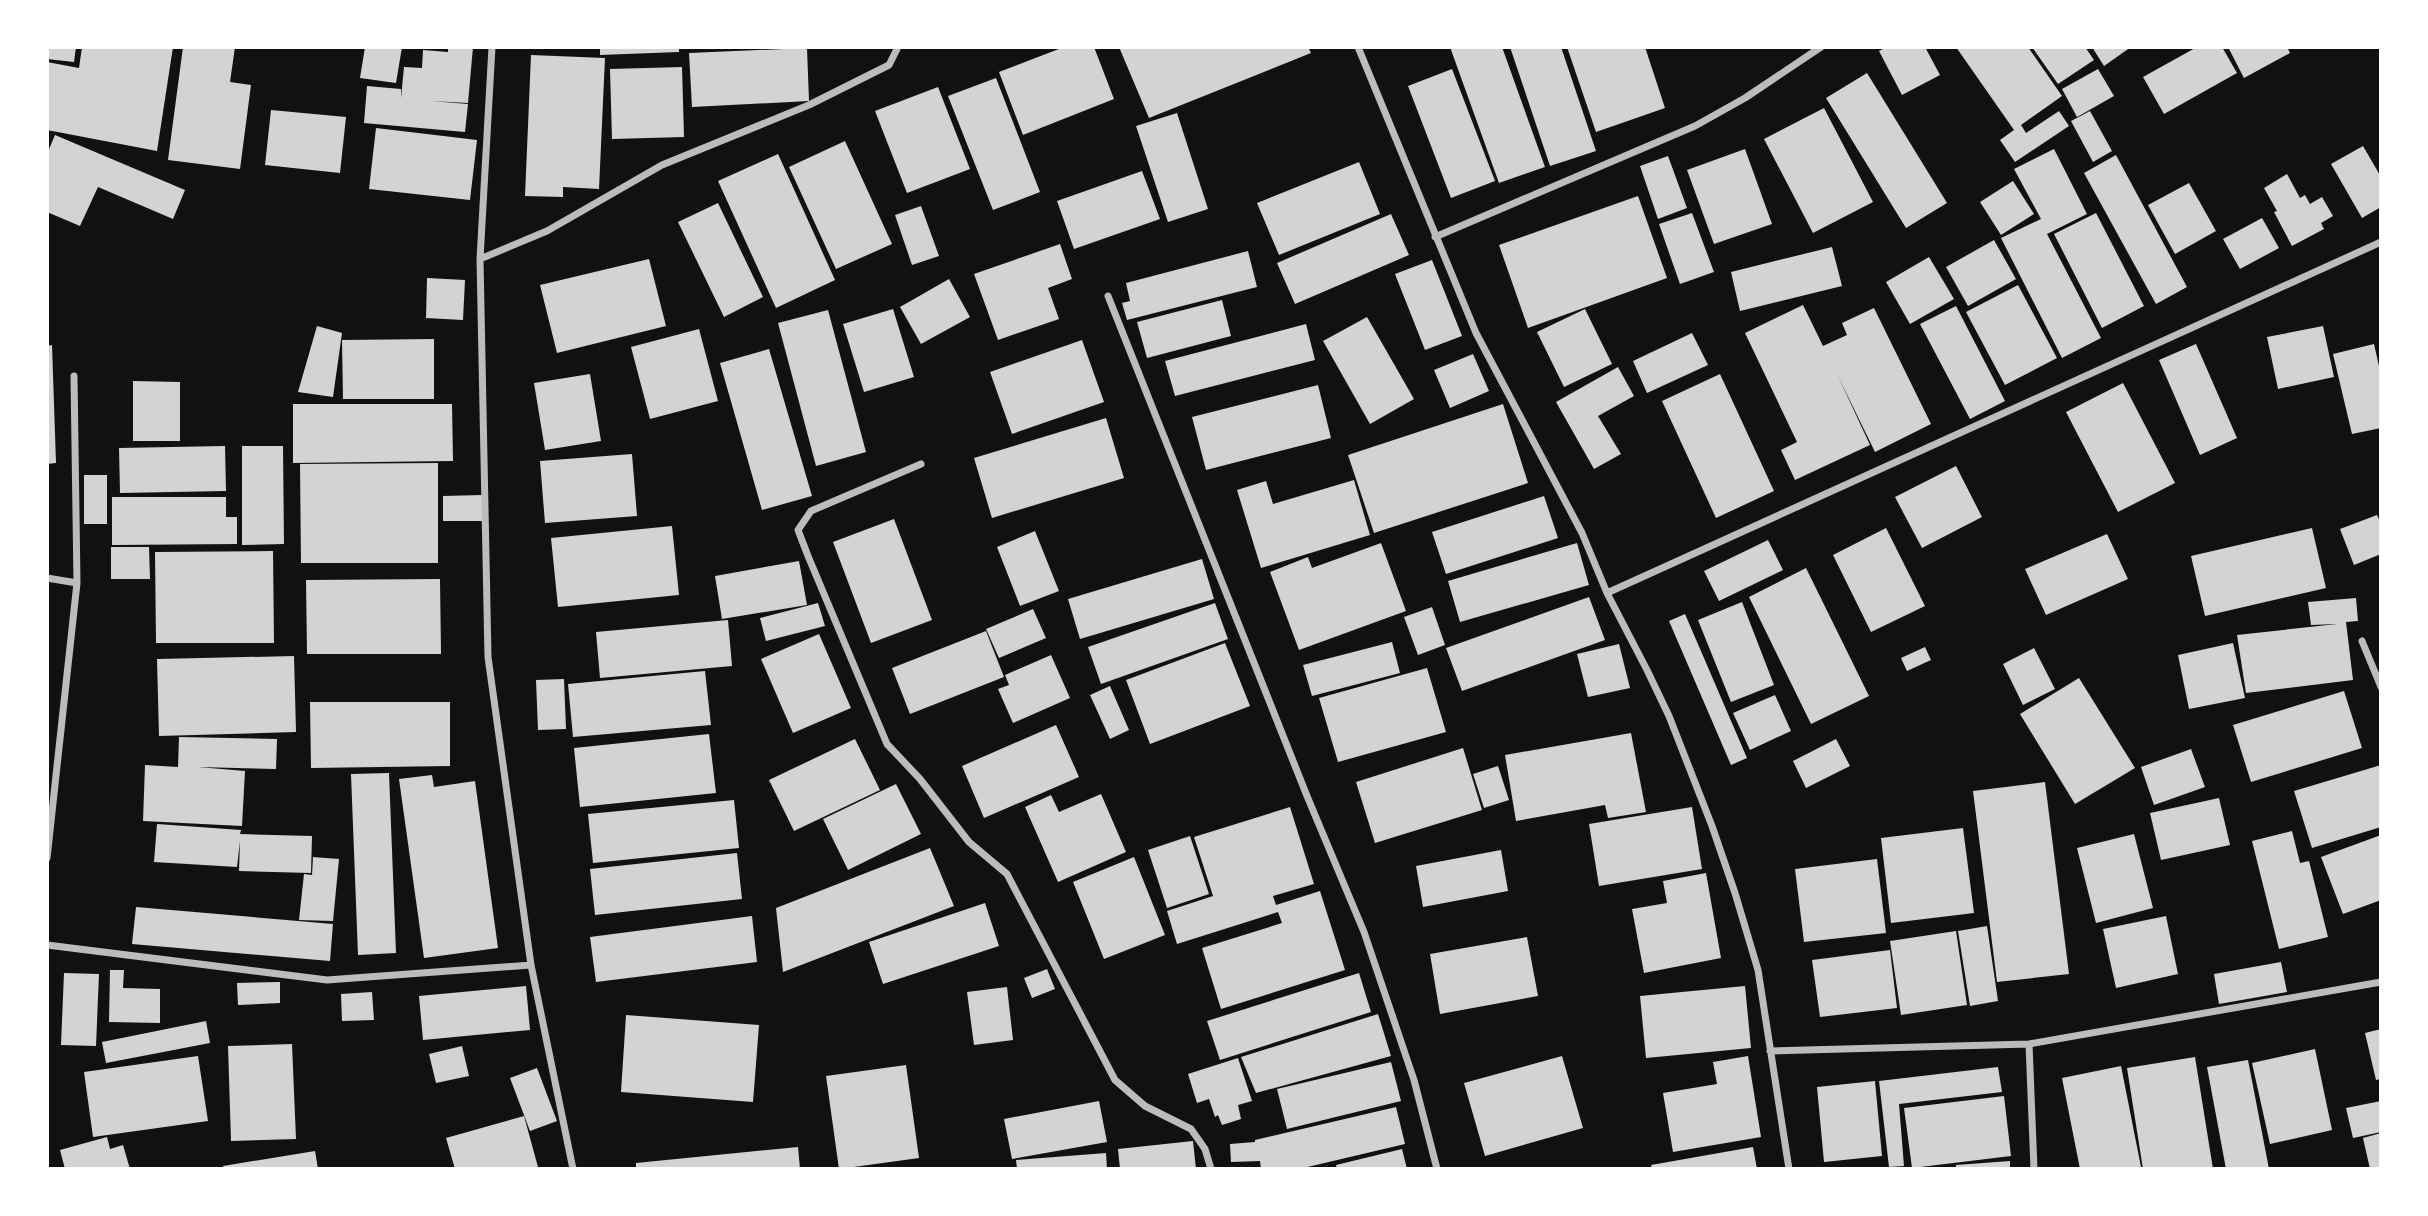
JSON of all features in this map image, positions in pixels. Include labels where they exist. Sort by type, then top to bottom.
[{"type":"street","points":[[492,47],[480,259],[488,657],[531,965],[573,1169]]},
{"type":"street","points":[[480,259],[547,232],[662,166],[821,100],[889,65],[898,47]]},
{"type":"street","points":[[1358,47],[1476,333],[1582,533],[1606,593],[1669,716],[1735,893],[1758,970],[1788,1169]]},
{"type":"street","points":[[1435,237],[1695,126],[1745,98],[1822,47]]},
{"type":"street","points":[[1606,593],[2381,242]]},
{"type":"street","points":[[1108,296],[1364,932],[1414,1080],[1437,1169]]},
{"type":"street","points":[[47,858],[77,583],[74,376]]},
{"type":"street","points":[[921,464],[811,511],[798,530],[808,556],[887,744],[920,779],[969,842],[1007,874],[1115,1080],[1145,1106],[1191,1129],[1205,1149],[1211,1169]]},
{"type":"street","points":[[47,578],[77,583]]},
{"type":"street","points":[[2362,641],[2381,687]]},
{"type":"street","points":[[47,945],[327,980],[531,965]]},
{"type":"street","points":[[1770,1051],[2029,1044],[2381,982]]},
{"type":"street","points":[[2029,1044],[2034,1169]]},
{"type":"building","points":[[47,47],[76,47],[74,62],[47,59]]},
{"type":"building","points":[[82,47],[173,47],[157,151],[47,130],[47,62],[79,68]]},
{"type":"building","points":[[183,47],[235,47],[230,82],[251,85],[240,169],[168,160]]},
{"type":"building","points":[[365,47],[402,47],[396,83],[360,78]]},
{"type":"building","points":[[448,47],[473,47],[468,103],[431,101],[468,104],[465,132],[364,123],[367,86],[401,89],[401,98],[404,67],[422,68],[423,50],[448,52]]},
{"type":"building","points":[[600,47],[679,47],[679,52],[600,55]]},
{"type":"building","points":[[1064,47],[1094,47],[1114,99],[1023,135],[999,72]]},
{"type":"building","points":[[1119,47],[1308,47],[1311,53],[1149,118]]},
{"type":"building","points":[[1450,47],[1502,47],[1545,167],[1499,183]]},
{"type":"building","points":[[1510,47],[1561,47],[1596,151],[1550,166]]},
{"type":"building","points":[[1567,47],[1645,47],[1665,108],[1596,132]]},
{"type":"building","points":[[1887,47],[1925,47],[1940,75],[1902,95],[1879,51]]},
{"type":"building","points":[[1956,47],[2028,47],[2062,96],[2021,125],[2026,133],[2059,111],[2069,126],[2015,162],[2000,140],[2014,130]]},
{"type":"building","points":[[2032,47],[2085,47],[2094,60],[2058,84]]},
{"type":"building","points":[[2092,47],[2131,47],[2104,66]]},
{"type":"building","points":[[2197,47],[2222,47],[2237,73],[2164,114],[2143,77]]},
{"type":"building","points":[[2228,47],[2287,47],[2290,53],[2244,78]]},
{"type":"building","points":[[807,48],[809,101],[692,107],[689,53]]},
{"type":"building","points":[[531,55],[605,58],[599,189],[563,187],[563,197],[525,196]]},
{"type":"building","points":[[682,67],[684,137],[612,139],[610,69]]},
{"type":"building","points":[[1452,69],[1495,181],[1451,198],[1408,86]]},
{"type":"building","points":[[2098,69],[2114,96],[2077,117],[2062,89]]},
{"type":"building","points":[[1867,73],[1947,203],[1906,228],[1826,98]]},
{"type":"building","points":[[996,78],[1040,192],[993,210],[948,96]]},
{"type":"building","points":[[938,87],[970,169],[907,193],[875,111]]},
{"type":"building","points":[[1824,108],[1873,202],[1813,233],[1764,139]]},
{"type":"building","points":[[271,110],[346,117],[340,173],[265,165]]},
{"type":"building","points":[[2090,111],[2112,151],[2093,162],[2071,121]]},
{"type":"building","points":[[1177,113],[1208,209],[1168,222],[1136,126]]},
{"type":"building","points":[[376,128],[477,140],[470,200],[369,189]]},
{"type":"building","points":[[55,135],[185,190],[173,219],[98,187],[80,226],[47,212],[47,154]]},
{"type":"building","points":[[845,141],[892,244],[836,269],[789,167]]},
{"type":"building","points":[[2363,146],[2381,177],[2381,207],[2362,218],[2331,164]]},
{"type":"building","points":[[1745,149],[1772,224],[1714,244],[1687,170]]},
{"type":"building","points":[[2054,149],[2087,214],[2047,234],[2101,338],[2062,358],[2001,238],[2041,219],[2014,169]]},
{"type":"building","points":[[778,154],[835,280],[776,308],[718,181]]},
{"type":"building","points":[[2116,155],[2187,287],[2156,304],[2084,173]]},
{"type":"building","points":[[1668,156],[1687,208],[1658,219],[1640,166]]},
{"type":"building","points":[[1359,162],[1380,214],[1279,255],[1257,203]]},
{"type":"building","points":[[1142,171],[1160,219],[1074,249],[1057,201]]},
{"type":"building","points":[[2287,174],[2300,198],[2305,195],[2310,204],[2322,197],[2333,216],[2321,223],[2324,229],[2292,246],[2264,188]]},
{"type":"building","points":[[2013,181],[2034,214],[2001,235],[1980,202]]},
{"type":"building","points":[[2189,183],[2216,231],[2175,254],[2148,205]]},
{"type":"building","points":[[1638,196],[1667,278],[1528,328],[1499,245]]},
{"type":"building","points":[[718,203],[763,297],[724,317],[678,222]]},
{"type":"building","points":[[921,206],[939,256],[912,265],[895,215]]},
{"type":"building","points":[[1692,213],[1714,272],[1680,284],[1659,224]]},
{"type":"building","points":[[2096,213],[2144,306],[2102,328],[2054,234]]},
{"type":"building","points":[[1391,214],[1409,255],[1295,304],[1277,263]]},
{"type":"building","points":[[2262,218],[2279,248],[2240,269],[2223,239]]},
{"type":"building","points":[[1994,240],[2016,279],[1968,306],[1946,267]]},
{"type":"building","points":[[1060,244],[1072,279],[1048,288],[1059,319],[998,340],[974,274]]},
{"type":"building","points":[[1832,247],[1842,286],[1740,311],[1731,272]]},
{"type":"building","points":[[1248,251],[1257,287],[1127,320],[1122,303],[1130,301],[1126,283]]},
{"type":"building","points":[[1929,257],[1954,299],[1910,324],[1886,282]]},
{"type":"building","points":[[649,259],[666,326],[557,353],[540,285]]},
{"type":"building","points":[[1432,260],[1462,336],[1425,350],[1395,274]]},
{"type":"building","points":[[427,278],[465,280],[463,320],[426,318]]},
{"type":"building","points":[[949,279],[970,317],[921,344],[900,307]]},
{"type":"building","points":[[2018,285],[2057,358],[2005,385],[1966,312]]},
{"type":"building","points":[[1222,300],[1231,336],[1147,358],[1137,322]]},
{"type":"building","points":[[1803,305],[1823,346],[1847,335],[1842,323],[1874,308],[1931,424],[1875,452],[1837,374],[1870,445],[1795,480],[1781,450],[1797,442],[1745,333]]},
{"type":"building","points":[[1956,306],[2005,401],[1970,419],[1920,324]]},
{"type":"building","points":[[893,309],[914,377],[864,392],[843,324]]},
{"type":"building","points":[[1585,309],[1612,364],[1564,387],[1537,332]]},
{"type":"building","points":[[828,310],[866,452],[816,466],[778,323]]},
{"type":"building","points":[[1367,317],[1414,399],[1370,424],[1323,341]]},
{"type":"building","points":[[1306,324],[1315,360],[1175,396],[1165,361]]},
{"type":"building","points":[[317,326],[342,333],[333,397],[298,392]]},
{"type":"building","points":[[2323,326],[2334,377],[2278,389],[2267,337]]},
{"type":"building","points":[[699,329],[718,401],[650,419],[631,347]]},
{"type":"building","points":[[1692,333],[1708,365],[1647,393],[1633,361]]},
{"type":"building","points":[[434,339],[434,399],[343,399],[342,340]]},
{"type":"building","points":[[1082,340],[1104,402],[1012,434],[990,372]]},
{"type":"building","points":[[2196,344],[2237,438],[2200,455],[2159,360]]},
{"type":"building","points":[[2374,344],[2381,375],[2381,428],[2352,434],[2333,354]]},
{"type":"building","points":[[52,345],[56,463],[47,464],[47,346]]},
{"type":"building","points":[[769,349],[812,496],[762,510],[720,363]]},
{"type":"building","points":[[1473,354],[1489,391],[1450,408],[1434,370]]},
{"type":"building","points":[[1618,367],[1634,396],[1598,416],[1621,454],[1594,469],[1556,402]]},
{"type":"building","points":[[590,374],[601,441],[545,450],[534,383]]},
{"type":"building","points":[[1720,374],[1774,491],[1716,518],[1662,401]]},
{"type":"building","points":[[133,381],[180,382],[180,441],[133,441]]},
{"type":"building","points":[[2123,383],[2175,483],[2118,512],[2066,412]]},
{"type":"building","points":[[1318,385],[1331,438],[1206,470],[1192,417]]},
{"type":"building","points":[[293,404],[452,404],[453,461],[293,463]]},
{"type":"building","points":[[1503,404],[1528,483],[1374,533],[1348,455]]},
{"type":"building","points":[[1106,418],[1124,478],[992,518],[974,458]]},
{"type":"building","points":[[225,446],[226,491],[120,493],[119,448]]},
{"type":"building","points":[[242,446],[283,446],[284,544],[242,545]]},
{"type":"building","points":[[632,454],[637,516],[545,523],[540,461]]},
{"type":"building","points":[[438,463],[438,563],[301,563],[300,464]]},
{"type":"building","points":[[1956,466],[1982,517],[1922,548],[1895,497]]},
{"type":"building","points":[[84,475],[107,475],[107,524],[84,524]]},
{"type":"building","points":[[1354,480],[1370,535],[1261,568],[1237,490],[1266,481],[1273,504]]},
{"type":"building","points":[[482,495],[483,521],[443,521],[443,496]]},
{"type":"building","points":[[1544,496],[1558,538],[1446,574],[1432,532]]},
{"type":"building","points":[[112,497],[226,497],[226,517],[237,517],[237,544],[112,545]]},
{"type":"building","points":[[2377,515],[2381,524],[2381,554],[2354,565],[2340,529]]},
{"type":"building","points":[[894,519],[932,620],[871,643],[833,542]]},
{"type":"building","points":[[672,526],[679,595],[558,607],[551,538]]},
{"type":"building","points":[[1886,528],[1925,606],[1871,632],[1833,555]]},
{"type":"building","points":[[2312,528],[2326,588],[2205,616],[2191,556]]},
{"type":"building","points":[[1035,531],[1059,591],[1020,606],[997,547]]},
{"type":"building","points":[[2107,534],[2128,579],[2046,615],[2025,569]]},
{"type":"building","points":[[1768,540],[1783,570],[1719,601],[1704,571]]},
{"type":"building","points":[[1381,543],[1406,611],[1299,650],[1270,572],[1308,557],[1312,568]]},
{"type":"building","points":[[1577,543],[1589,585],[1460,622],[1448,581]]},
{"type":"building","points":[[111,547],[149,547],[150,579],[111,579]]},
{"type":"building","points":[[273,551],[274,643],[156,643],[155,552]]},
{"type":"building","points":[[1202,559],[1214,599],[1080,639],[1068,599]]},
{"type":"building","points":[[799,561],[807,605],[722,619],[715,576]]},
{"type":"building","points":[[1806,568],[1869,696],[1811,724],[1749,597]]},
{"type":"building","points":[[440,579],[441,654],[307,654],[306,580]]},
{"type":"building","points":[[1589,597],[1605,640],[1462,691],[1446,648]]},
{"type":"building","points":[[2356,598],[2358,621],[2346,622],[2353,680],[2246,693],[2237,635],[2337,624],[2311,625],[2308,602]]},
{"type":"building","points":[[1742,602],[1774,685],[1731,702],[1698,620]]},
{"type":"building","points":[[818,603],[825,626],[766,641],[760,618]]},
{"type":"building","points":[[1215,603],[1228,639],[1101,684],[1088,647]]},
{"type":"building","points":[[1432,607],[1445,645],[1418,655],[1404,617]]},
{"type":"building","points":[[1033,609],[1046,638],[999,658],[986,629]]},
{"type":"building","points":[[1685,614],[1747,758],[1731,765],[1669,621]]},
{"type":"building","points":[[728,620],[732,666],[600,678],[596,632]]},
{"type":"building","points":[[986,631],[1004,677],[910,714],[892,668]]},
{"type":"building","points":[[819,634],[851,708],[793,733],[761,659]]},
{"type":"building","points":[[1392,642],[1400,673],[1312,696],[1303,665]]},
{"type":"building","points":[[1225,643],[1250,706],[1150,744],[1126,680]]},
{"type":"building","points":[[2233,643],[2245,698],[2189,709],[2178,655]]},
{"type":"building","points":[[1619,644],[1630,688],[1588,697],[1577,654]]},
{"type":"building","points":[[1925,647],[1931,660],[1907,671],[1901,658]]},
{"type":"building","points":[[2034,648],[2055,689],[2023,705],[2003,664]]},
{"type":"building","points":[[1051,655],[1070,698],[1013,723],[998,689],[1009,685],[1005,675]]},
{"type":"building","points":[[294,656],[296,732],[159,736],[157,659]]},
{"type":"building","points":[[1427,668],[1446,732],[1338,762],[1319,698]]},
{"type":"building","points":[[705,671],[711,725],[573,737],[568,684]]},
{"type":"building","points":[[2079,678],[2135,768],[2075,804],[2020,714]]},
{"type":"building","points":[[564,679],[566,729],[538,730],[536,680]]},
{"type":"building","points":[[1110,686],[1129,730],[1110,739],[1090,695]]},
{"type":"building","points":[[2344,691],[2362,748],[2251,782],[2233,725]]},
{"type":"building","points":[[1775,695],[1791,731],[1750,750],[1733,713]]},
{"type":"building","points":[[310,702],[450,702],[450,766],[311,768]]},
{"type":"building","points":[[1056,725],[1079,777],[984,818],[962,766]]},
{"type":"building","points":[[1631,733],[1646,812],[1608,818],[1605,805],[1516,821],[1505,755]]},
{"type":"building","points":[[709,734],[716,793],[580,807],[574,748]]},
{"type":"building","points":[[179,737],[277,739],[276,769],[198,767],[245,771],[242,826],[143,821],[145,765],[178,767]]},
{"type":"building","points":[[855,739],[880,790],[794,831],[769,780]]},
{"type":"building","points":[[1836,739],[1850,766],[1806,788],[1793,761]]},
{"type":"building","points":[[1463,748],[1482,810],[1375,843],[1356,782]]},
{"type":"building","points":[[2191,749],[2205,787],[2154,805],[2141,767]]},
{"type":"building","points":[[2381,765],[2381,827],[2312,848],[2294,791]]},
{"type":"building","points":[[1498,766],[1509,800],[1484,808],[1473,774]]},
{"type":"building","points":[[389,773],[396,953],[358,955],[351,774]]},
{"type":"building","points":[[432,775],[434,787],[475,781],[498,948],[424,958],[399,779]]},
{"type":"building","points":[[2045,782],[2069,974],[1997,982],[1973,791]]},
{"type":"building","points":[[896,784],[921,834],[848,870],[823,819]]},
{"type":"building","points":[[1101,794],[1126,852],[1058,882],[1025,807],[1051,795],[1059,812]]},
{"type":"building","points":[[2219,798],[2230,845],[2161,860],[2150,813]]},
{"type":"building","points":[[734,800],[739,848],[593,863],[588,814]]},
{"type":"building","points":[[1290,807],[1314,884],[1273,896],[1276,905],[1320,891],[1345,970],[1221,1009],[1202,948],[1282,923],[1278,912],[1177,944],[1167,911],[1213,896],[1194,837]]},
{"type":"building","points":[[1692,807],[1702,869],[1599,886],[1589,824]]},
{"type":"building","points":[[157,824],[241,830],[240,834],[312,836],[311,873],[239,871],[240,841],[237,867],[154,862]]},
{"type":"building","points":[[1963,828],[1974,913],[1891,923],[1881,838]]},
{"type":"building","points":[[2292,831],[2300,863],[2309,861],[2328,937],[2279,949],[2252,841]]},
{"type":"building","points":[[2134,834],[2153,908],[2096,923],[2077,848]]},
{"type":"building","points":[[2381,835],[2381,900],[2343,914],[2321,857]]},
{"type":"building","points":[[1190,836],[1209,894],[1167,908],[1148,850]]},
{"type":"building","points":[[930,848],[954,906],[783,972],[776,908]]},
{"type":"building","points":[[1501,850],[1508,891],[1423,907],[1416,866]]},
{"type":"building","points":[[737,853],[742,899],[595,915],[590,869]]},
{"type":"building","points":[[313,857],[339,859],[333,921],[299,920],[304,874],[312,875]]},
{"type":"building","points":[[1134,857],[1165,935],[1104,959],[1073,882]]},
{"type":"building","points":[[1877,859],[1886,933],[1804,942],[1795,869]]},
{"type":"building","points":[[1706,873],[1721,958],[1644,973],[1632,909],[1667,903],[1663,881]]},
{"type":"building","points":[[985,903],[999,946],[883,984],[869,942]]},
{"type":"building","points":[[136,907],[333,924],[330,961],[132,944]]},
{"type":"building","points":[[752,916],[757,962],[596,982],[590,937]]},
{"type":"building","points":[[2166,916],[2178,974],[2116,988],[2103,929]]},
{"type":"building","points":[[1987,926],[1998,1001],[1970,1006],[1958,931]]},
{"type":"building","points":[[1956,931],[1967,1005],[1901,1015],[1890,941]]},
{"type":"building","points":[[1527,937],[1538,996],[1440,1014],[1430,954]]},
{"type":"building","points":[[1890,950],[1897,1008],[1820,1017],[1812,960]]},
{"type":"building","points":[[2281,962],[2287,992],[2219,1004],[2214,974]]},
{"type":"building","points":[[1047,969],[1055,989],[1032,998],[1024,978]]},
{"type":"building","points":[[110,970],[124,970],[123,988],[160,989],[160,1023],[109,1022]]},
{"type":"building","points":[[64,973],[99,974],[96,1046],[61,1045]]},
{"type":"building","points":[[1359,973],[1371,1012],[1220,1060],[1207,1021]]},
{"type":"building","points":[[280,982],[280,1003],[238,1005],[237,983]]},
{"type":"building","points":[[526,986],[530,1030],[423,1040],[419,996]]},
{"type":"building","points":[[1745,986],[1751,1048],[1646,1058],[1640,996]]},
{"type":"building","points":[[1007,987],[1013,1040],[974,1045],[967,992]]},
{"type":"building","points":[[372,992],[374,1020],[342,1021],[341,994]]},
{"type":"building","points":[[1378,1014],[1391,1056],[1256,1093],[1241,1057]]},
{"type":"building","points":[[626,1015],[759,1025],[753,1102],[621,1092]]},
{"type":"building","points":[[206,1021],[210,1043],[106,1063],[102,1042]]},
{"type":"building","points":[[2381,1029],[2381,1079],[2376,1080],[2365,1033]]},
{"type":"building","points":[[292,1044],[296,1139],[231,1141],[228,1046]]},
{"type":"building","points":[[462,1046],[469,1076],[436,1083],[429,1054]]},
{"type":"building","points":[[2315,1049],[2332,1130],[2270,1144],[2252,1063]]},
{"type":"building","points":[[198,1056],[208,1121],[93,1137],[84,1072]]},
{"type":"building","points":[[1562,1056],[1583,1128],[1485,1156],[1464,1083]]},
{"type":"building","points":[[1748,1056],[1761,1137],[1673,1152],[1663,1093],[1717,1084],[1713,1062]]},
{"type":"building","points":[[2195,1057],[2213,1169],[2143,1169],[2127,1068]]},
{"type":"building","points":[[1238,1058],[1252,1101],[1238,1105],[1241,1119],[1222,1125],[1218,1115],[1215,1117],[1209,1099],[1197,1103],[1188,1074]]},
{"type":"building","points":[[2248,1060],[2269,1169],[2226,1169],[2207,1067]]},
{"type":"building","points":[[1391,1062],[1401,1101],[1287,1129],[1277,1089]]},
{"type":"building","points":[[906,1065],[919,1158],[839,1169],[826,1076]]},
{"type":"building","points":[[2121,1066],[2141,1167],[2080,1169],[2062,1078]]},
{"type":"building","points":[[1998,1067],[2002,1092],[1899,1104],[1904,1166],[1889,1167],[1879,1081]]},
{"type":"building","points":[[537,1068],[557,1121],[530,1131],[510,1078]]},
{"type":"building","points":[[1875,1081],[1882,1156],[1824,1162],[1817,1087]]},
{"type":"building","points":[[2004,1096],[2011,1156],[1912,1168],[1904,1108]]},
{"type":"building","points":[[1099,1101],[1107,1142],[1012,1159],[1004,1119]]},
{"type":"building","points":[[2381,1101],[2381,1132],[2353,1138],[2346,1108]]},
{"type":"building","points":[[1396,1107],[1405,1144],[1299,1169],[1261,1169],[1260,1161],[1231,1162],[1230,1144],[1255,1142]]},
{"type":"building","points":[[524,1116],[538,1167],[455,1169],[446,1138]]},
{"type":"building","points":[[2381,1133],[2381,1169],[2370,1169],[2363,1138]]},
{"type":"building","points":[[107,1137],[110,1149],[123,1145],[130,1169],[65,1169],[60,1150]]},
{"type":"building","points":[[1193,1141],[1196,1169],[1120,1169],[1118,1149]]},
{"type":"building","points":[[798,1147],[800,1169],[636,1169],[636,1163]]},
{"type":"building","points":[[1753,1147],[1757,1169],[1652,1169],[1651,1165]]},
{"type":"building","points":[[1402,1149],[1407,1169],[1337,1169],[1336,1165]]},
{"type":"building","points":[[315,1151],[318,1169],[224,1169],[223,1166]]},
{"type":"building","points":[[1106,1153],[1107,1169],[1017,1169],[1016,1160]]},
{"type":"building","points":[[2010,1161],[2010,1169],[1956,1169],[1956,1165]]}]
